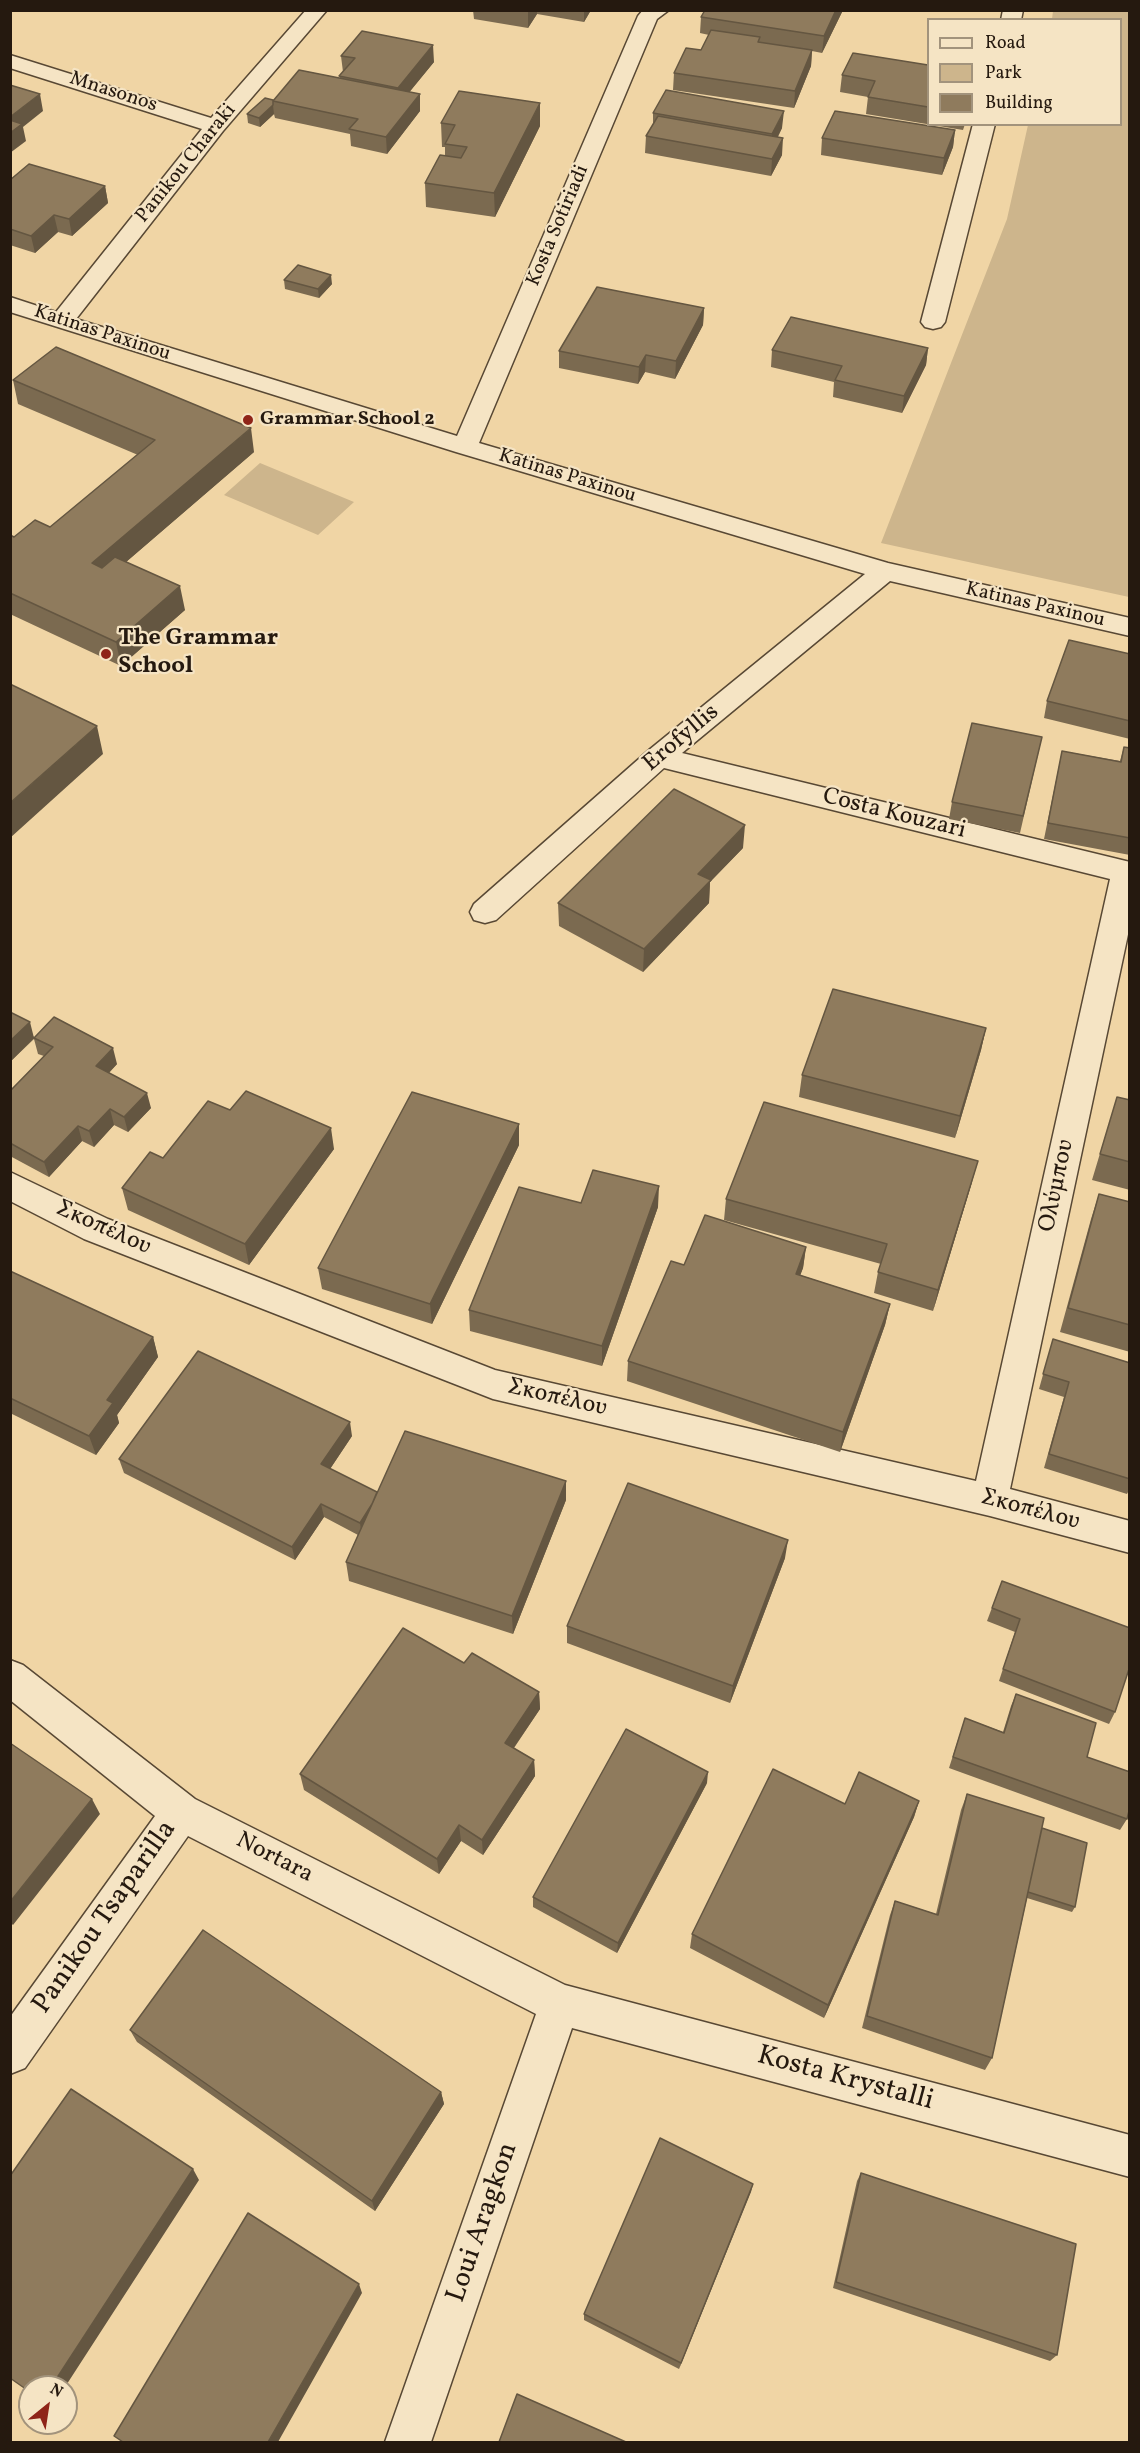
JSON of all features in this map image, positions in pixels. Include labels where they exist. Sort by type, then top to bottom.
[{"type":"street","name":"Panikou Charaki","points":[[61,322],[215,126],[317,10]]},
{"type":"street","name":"Kosta Sotiriadi","points":[[465,447],[648,16],[659,10]]},
{"type":"street","name":"Mnasonos","points":[[10,61],[215,126]]},
{"type":"street","points":[[933,322],[983,126]]},
{"type":"street","name":"Katinas Paxinou","points":[[10,304],[61,322],[465,447],[885,571],[1130,627]]},
{"type":"street","name":"Erofyllis","points":[[485,912],[659,757],[885,571]]},
{"type":"street","name":"Costa Kouzari","points":[[659,757],[1128,872]]},
{"type":"street","name":"Ολύμπου","points":[[990,1500],[1128,872]]},
{"type":"street","name":"Σκοπέλου","points":[[10,1185],[96,1230],[493,1384],[990,1500],[1130,1537]]},
{"type":"street","name":"Nortara","points":[[10,1677],[181,1812],[560,2004]]},
{"type":"street","name":"Panikou Tsaparilla","points":[[10,2053],[181,1812]]},
{"type":"street","name":"Kosta Krystalli","points":[[560,2004],[1130,2156]]},
{"type":"street","name":"Loui Aragkon","points":[[408,2442],[560,2004]]},
{"type":"green space","points":[[1053,11],[1129,11],[1129,597],[881,543],[1007,219],[1028,126],[1122,126],[1122,18],[1052,18]]},
{"type":"green space","points":[[260,463],[354,502],[318,535],[224,495]]},
{"type":"building","points":[[705,10],[836,10],[824,36],[701,17]]},
{"type":"building","points":[[711,30],[760,37],[758,42],[812,50],[795,91],[674,73],[686,48],[701,50]]},
{"type":"building","points":[[362,31],[433,45],[398,88],[339,76],[355,58],[341,56]]},
{"type":"building","points":[[853,53],[927,65],[927,107],[868,97],[875,81],[842,75]]},
{"type":"building","points":[[299,70],[420,94],[386,137],[349,129],[358,119],[273,101]]},
{"type":"building","points":[[10,85],[40,94],[10,117]]},
{"type":"building","points":[[666,90],[784,111],[772,134],[653,113]]},
{"type":"building","points":[[459,91],[540,103],[494,193],[425,183],[440,155],[461,158],[467,147],[445,144],[455,125],[441,123]]},
{"type":"building","points":[[265,98],[273,100],[273,105],[259,118],[247,114]]},
{"type":"building","points":[[835,111],[955,130],[944,158],[822,138]]},
{"type":"building","points":[[658,116],[783,138],[772,159],[646,136]]},
{"type":"building","points":[[10,120],[22,124],[10,133]]},
{"type":"building","points":[[29,164],[105,186],[69,219],[54,215],[31,236],[10,229],[10,180]]},
{"type":"building","points":[[298,265],[331,275],[318,289],[284,280]]},
{"type":"building","points":[[597,287],[704,308],[676,361],[646,355],[639,367],[559,351]]},
{"type":"building","points":[[791,317],[928,348],[904,396],[835,380],[842,366],[772,350]]},
{"type":"building","points":[[56,347],[251,428],[92,563],[102,568],[115,557],[180,586],[116,642],[10,593],[10,535],[14,537],[35,520],[50,527],[155,440],[13,380]]},
{"type":"building","points":[[1069,640],[1130,654],[1130,721],[1047,701]]},
{"type":"building","points":[[10,684],[97,726],[10,803]]},
{"type":"building","points":[[972,723],[1042,737],[1023,816],[952,802]]},
{"type":"building","points":[[1124,747],[1130,748],[1130,838],[1048,823],[1062,751],[1121,762]]},
{"type":"building","points":[[674,789],[745,825],[698,874],[711,880],[644,949],[558,903]]},
{"type":"building","points":[[833,989],[986,1028],[960,1116],[802,1075]]},
{"type":"building","points":[[10,1012],[30,1022],[10,1041]]},
{"type":"building","points":[[54,1017],[113,1048],[96,1066],[147,1093],[124,1117],[110,1109],[89,1131],[78,1126],[44,1162],[10,1143],[10,1090],[53,1047],[34,1038]]},
{"type":"building","points":[[246,1091],[331,1128],[245,1244],[122,1188],[150,1152],[163,1158],[208,1101],[230,1110]]},
{"type":"building","points":[[412,1092],[519,1124],[430,1304],[318,1268]]},
{"type":"building","points":[[1117,1097],[1130,1100],[1130,1162],[1100,1154]]},
{"type":"building","points":[[764,1102],[978,1161],[938,1290],[878,1272],[887,1244],[726,1199]]},
{"type":"building","points":[[593,1170],[659,1186],[602,1346],[469,1310],[519,1187],[581,1203]]},
{"type":"building","points":[[1099,1194],[1130,1202],[1130,1325],[1068,1308]]},
{"type":"building","points":[[705,1215],[806,1247],[796,1274],[890,1304],[843,1432],[628,1361],[671,1261],[684,1265]]},
{"type":"building","points":[[10,1271],[153,1337],[107,1400],[113,1403],[89,1436],[10,1398]]},
{"type":"building","points":[[1053,1339],[1130,1363],[1130,1479],[1049,1454],[1069,1382],[1043,1374]]},
{"type":"building","points":[[198,1351],[350,1422],[321,1464],[377,1492],[360,1523],[321,1504],[292,1547],[119,1459]]},
{"type":"building","points":[[405,1431],[566,1481],[512,1616],[346,1562]]},
{"type":"building","points":[[628,1483],[788,1540],[733,1686],[567,1626]]},
{"type":"building","points":[[1002,1581],[1130,1628],[1130,1666],[1115,1712],[1003,1669],[1020,1619],[992,1608]]},
{"type":"building","points":[[403,1628],[464,1663],[472,1653],[539,1692],[505,1743],[534,1760],[482,1840],[459,1825],[437,1859],[300,1774]]},
{"type":"building","points":[[1016,1694],[1096,1723],[1087,1757],[1130,1772],[1130,1807],[1127,1819],[953,1757],[965,1718],[1004,1733]]},
{"type":"building","points":[[626,1729],[708,1772],[618,1943],[533,1897]]},
{"type":"building","points":[[10,1743],[92,1799],[10,1902]]},
{"type":"building","points":[[773,1769],[845,1804],[859,1772],[919,1801],[828,2005],[692,1934]]},
{"type":"building","points":[[967,1794],[1044,1818],[992,2058],[867,2016],[895,1901],[938,1915]]},
{"type":"building","points":[[1042,1828],[1087,1843],[1075,1907],[1028,1892]]},
{"type":"building","points":[[203,1930],[441,2092],[372,2201],[130,2030]]},
{"type":"building","points":[[71,2089],[193,2169],[59,2375],[18,2375],[18,2384],[10,2378],[10,2176]]},
{"type":"building","points":[[660,2138],[753,2184],[681,2363],[584,2314]]},
{"type":"building","points":[[861,2173],[1076,2244],[1057,2355],[836,2282]]},
{"type":"building","points":[[248,2213],[359,2284],[268,2442],[123,2442],[114,2436]]},
{"type":"building","points":[[517,2394],[626,2442],[499,2442]]},
{"type":"place","name":"Grammar School 2","points":[[248,420]]},
{"type":"place","name":"The Grammar School","points":[[106,654]]}]
